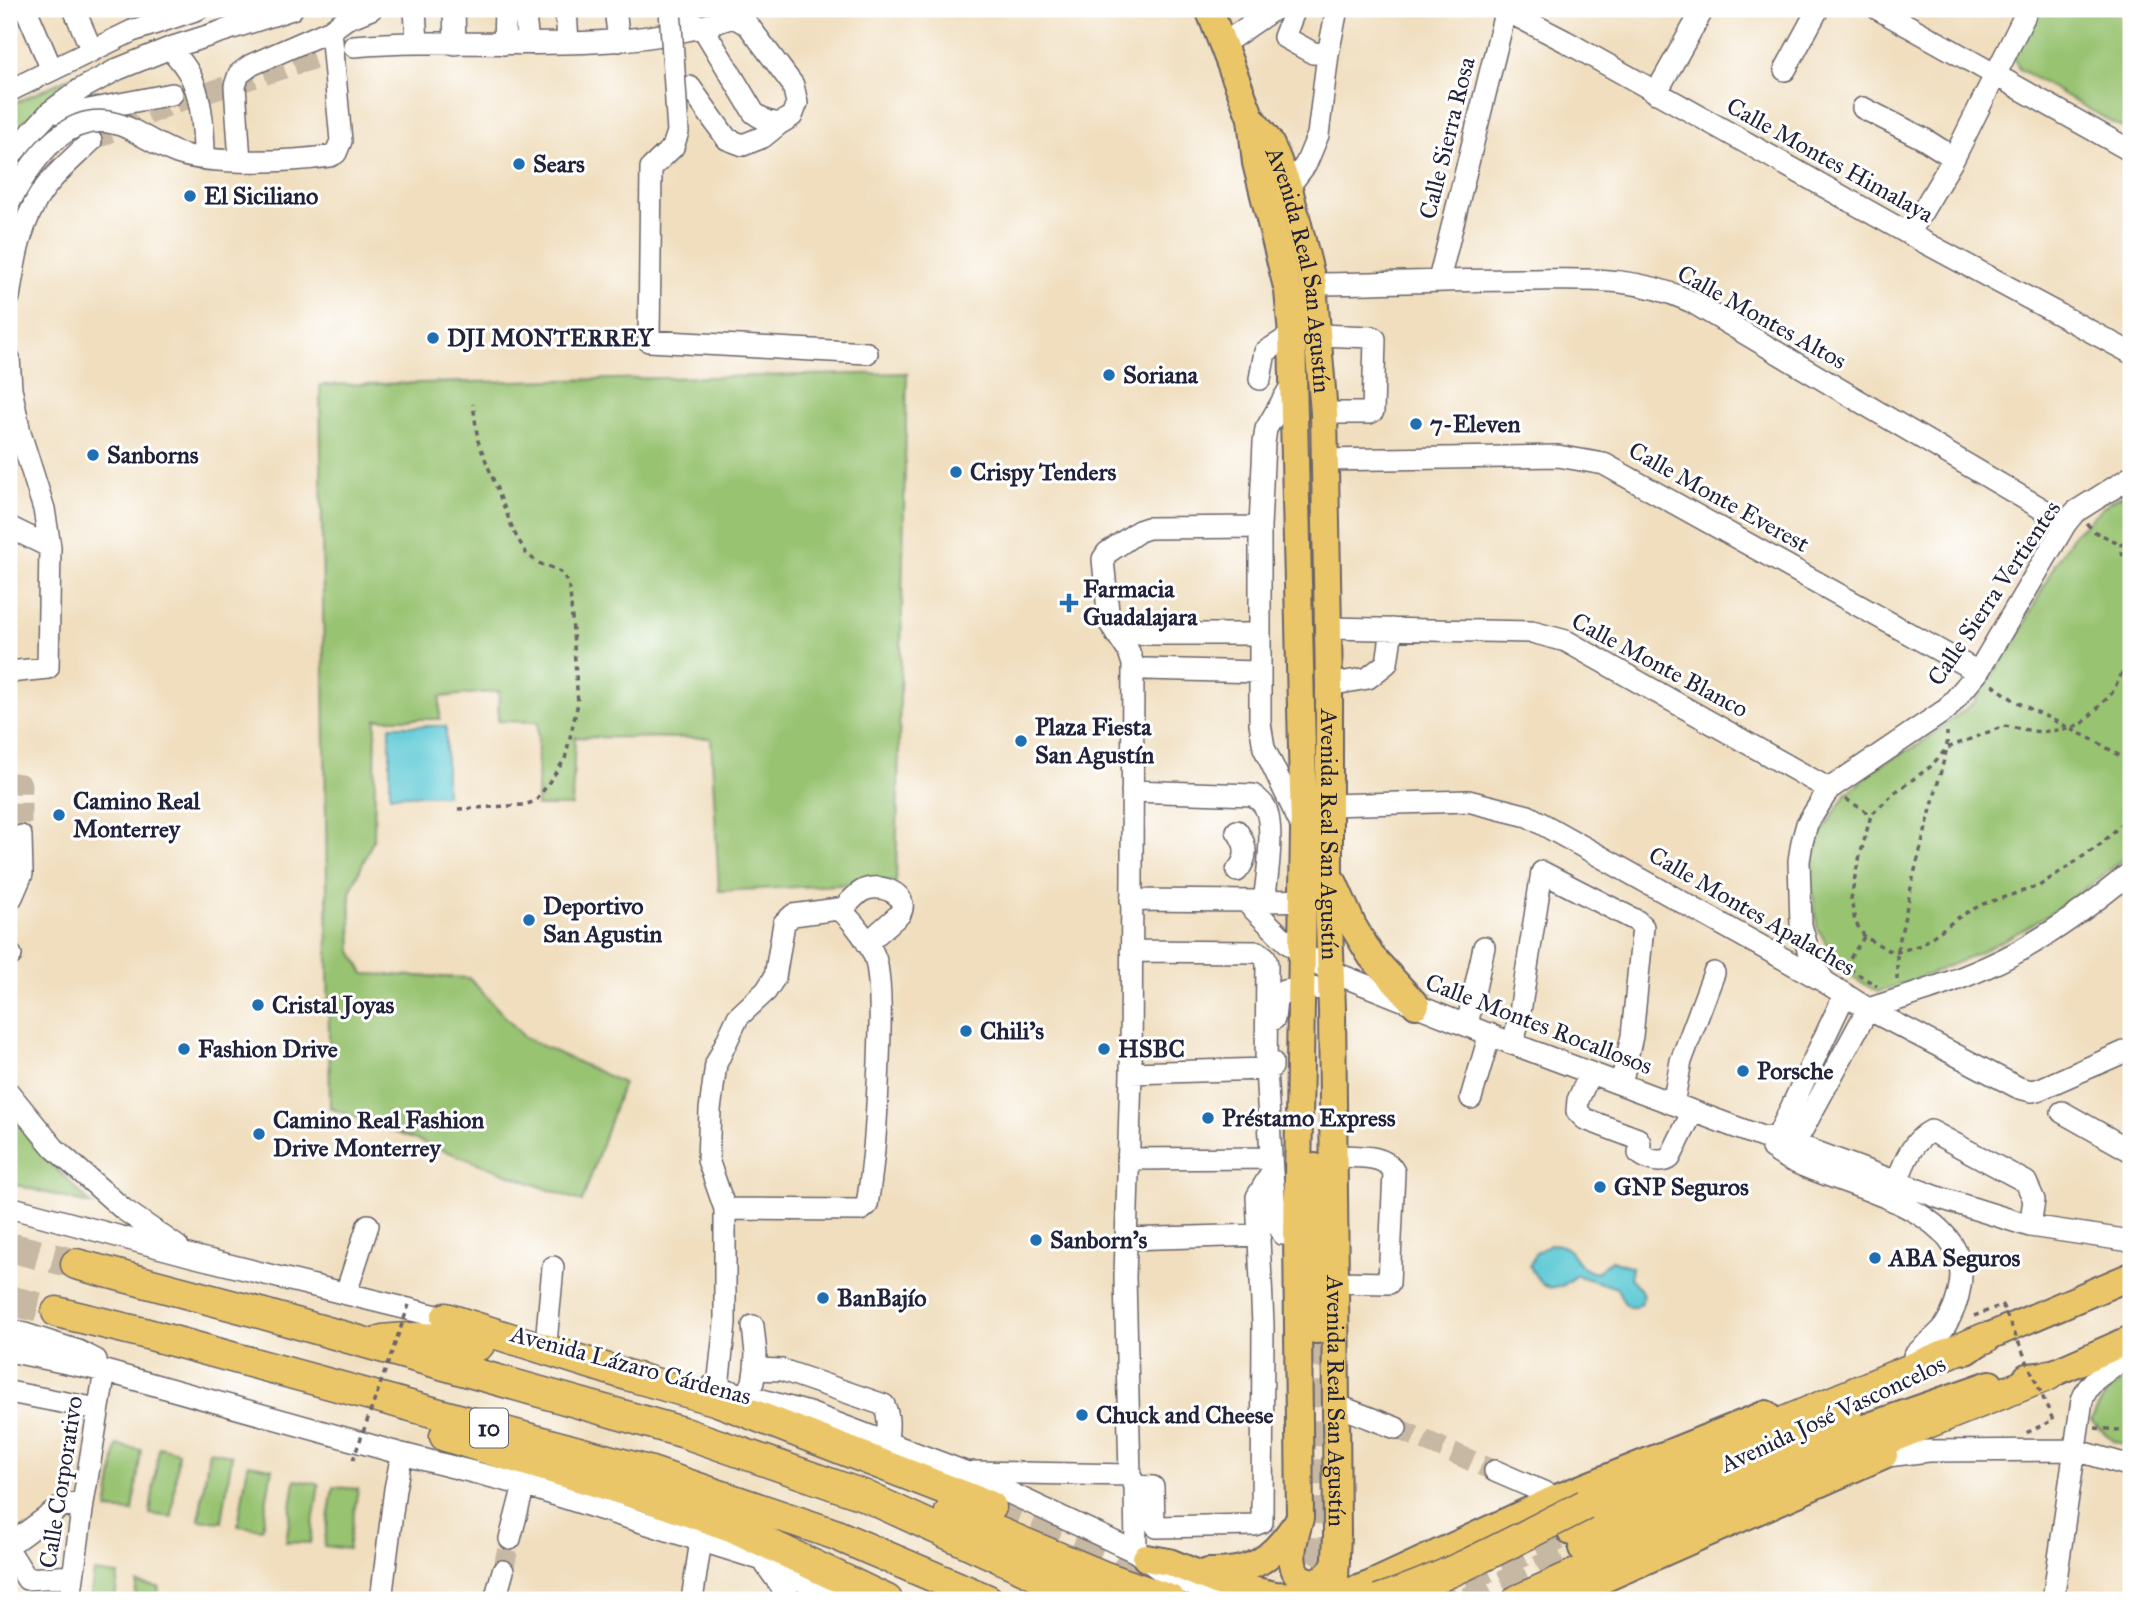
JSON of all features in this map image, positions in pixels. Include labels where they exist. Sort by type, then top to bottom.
[{"type":"highway","name":"Avenida Lázaro Cárdenas","points":[[76,1264],[366,1342],[682,1432],[863,1495],[1092,1600]]},
{"type":"highway","name":"10","points":[[57,1312],[140,1332],[648,1471],[834,1534],[988,1600]]},
{"type":"highway","points":[[446,1318],[730,1405],[991,1507]]},
{"type":"highway","points":[[1379,1600],[1450,1572],[1585,1506],[1980,1327]]},
{"type":"highway","points":[[140,1332],[194,1353],[406,1423],[652,1498],[731,1525],[844,1592]]},
{"type":"highway","points":[[366,1342],[409,1337],[457,1340],[627,1375]]},
{"type":"highway","points":[[1518,1600],[1585,1547],[1808,1470],[2049,1375]]},
{"type":"highway","points":[[682,1432],[732,1429],[762,1436],[866,1476],[1102,1576],[1170,1600]]},
{"type":"highway","points":[[765,1561],[844,1592],[887,1600]]},
{"type":"main road","name":"Avenida Real San Agustín","points":[[1209,9],[1251,118],[1253,147],[1288,290],[1292,335],[1304,831],[1298,1045],[1300,1518],[1293,1547],[1293,1564],[1297,1574],[1308,1581],[1320,1580],[1331,1572],[1336,1562]]},
{"type":"main road","name":"Avenida Real San Agustín","points":[[1251,118],[1269,141],[1289,188],[1313,284],[1324,413],[1335,1282],[1334,1598]]},
{"type":"main road","points":[[1330,873],[1353,926],[1371,956],[1416,1004]]},
{"type":"main road","points":[[1298,1045],[1311,1057],[1314,1070],[1316,1330]]},
{"type":"main road","name":"Avenida José Vasconcelos","points":[[1585,1547],[1921,1378],[1959,1356],[1980,1327],[2131,1276]]},
{"type":"main road","points":[[1141,1555],[1168,1562],[1223,1584],[1275,1595],[1334,1598],[1369,1585],[1557,1498],[1937,1348],[1980,1327]]},
{"type":"main road","points":[[1556,1600],[1879,1457],[2007,1405],[2049,1375],[2131,1339]]},
{"type":"main road","points":[[1189,1572],[1233,1572],[1265,1560],[1283,1542],[1300,1518]]},
{"type":"main road","points":[[1336,1535],[1347,1556],[1359,1568],[1376,1571],[1406,1566]]},
{"type":"main road","points":[[1379,1600],[1406,1566]]},
{"type":"street","points":[[26,9],[52,70]]},
{"type":"street","points":[[74,9],[92,51]]},
{"type":"street","points":[[9,91],[131,31],[198,9]]},
{"type":"street","points":[[9,157],[50,112],[81,89],[118,69],[170,48],[292,9]]},
{"type":"street","points":[[240,161],[236,86],[239,74],[251,65],[331,30],[346,19],[371,9]]},
{"type":"street","points":[[415,9],[417,43]]},
{"type":"street","points":[[454,9],[455,44]]},
{"type":"street","points":[[494,9],[505,37]]},
{"type":"street","points":[[505,9],[505,37]]},
{"type":"street","points":[[566,9],[568,43]]},
{"type":"street","points":[[615,9],[620,41]]},
{"type":"street","points":[[672,9],[703,27],[754,113],[766,121],[779,124]]},
{"type":"street","points":[[672,9],[678,132],[673,147],[651,168],[649,341],[867,353]]},
{"type":"street","points":[[1223,44],[1274,9]]},
{"type":"street","points":[[1295,9],[1284,37],[1313,53],[1328,54]]},
{"type":"street","points":[[1268,212],[1289,188],[1310,157],[1318,135],[1328,54],[1337,9]]},
{"type":"street","points":[[1785,70],[1818,9]]},
{"type":"street","points":[[1878,9],[2131,151]]},
{"type":"street","points":[[1909,234],[1954,158],[2028,9]]},
{"type":"street","name":"Calle Montes Himalaya","points":[[1506,10],[1909,234],[2131,353]]},
{"type":"street","name":"Calle Sierra Rosa","points":[[1439,281],[1506,10]]},
{"type":"street","points":[[526,11],[528,42]]},
{"type":"street","points":[[1656,93],[1701,13]]},
{"type":"street","points":[[354,46],[455,44],[505,37],[528,42],[620,41],[703,27],[741,15],[793,85],[797,103],[792,116],[763,138],[743,145],[727,139],[690,86]]},
{"type":"street","points":[[9,203],[30,169],[58,137],[74,126],[100,120],[114,122],[178,153],[198,157],[240,161],[330,156],[340,148],[341,123],[331,30]]},
{"type":"street","points":[[170,48],[186,68],[195,88],[190,114],[198,157]]},
{"type":"street","points":[[50,112],[72,113],[172,94]]},
{"type":"street","points":[[1863,108],[1924,139],[1954,158]]},
{"type":"street","points":[[9,297],[17,249],[33,205],[59,172],[91,141]]},
{"type":"street","name":"Calle Montes Altos","points":[[1313,284],[1620,281],[1674,294],[2071,517]]},
{"type":"street","points":[[1260,379],[1266,350],[1292,335]]},
{"type":"street","points":[[1318,335],[1375,339],[1373,411],[1324,413]]},
{"type":"street","points":[[9,358],[11,388],[20,432],[44,509],[50,547],[48,668],[9,672]]},
{"type":"street","points":[[1294,381],[1266,429],[1260,527],[1258,708],[1264,748],[1304,831]]},
{"type":"street","name":"Calle Monte Everest","points":[[1325,460],[1558,456],[1604,464],[1978,672]]},
{"type":"street","name":"Calle Sierra Vertientes","points":[[1825,982],[1811,961],[1801,925],[1799,861],[1807,824],[1829,789],[1947,709],[1978,672],[2071,517],[2131,477]]},
{"type":"street","points":[[9,527],[50,547]]},
{"type":"street","points":[[1141,1555],[1133,1481],[1125,1300],[1131,1073],[1133,664],[1129,652],[1108,619],[1103,559],[1107,553],[1145,529],[1260,527]]},
{"type":"street","name":"Calle Monte Blanco","points":[[1328,628],[1532,632],[1566,641],[1829,789]]},
{"type":"street","points":[[1329,685],[1368,678],[1387,663],[1392,629]]},
{"type":"street","points":[[1116,634],[1259,634]]},
{"type":"street","points":[[1145,669],[1259,672]]},
{"type":"street","points":[[1132,791],[1253,795],[1260,800],[1266,809],[1269,831],[1268,873],[1255,901]]},
{"type":"street","name":"Calle Montes Apalaches","points":[[1330,805],[1468,801],[1528,816],[1825,982],[1868,1009],[2019,1088],[2040,1089],[2131,1049]]},
{"type":"street","points":[[1237,831],[1244,840],[1246,855],[1237,871]]},
{"type":"street","points":[[9,897],[12,897],[22,874],[15,857],[22,836]]},
{"type":"street","points":[[1513,1044],[1542,872],[1637,921],[1643,927],[1632,1036],[1621,1084]]},
{"type":"street","points":[[1779,1146],[1868,1009],[1920,993],[1992,965],[2051,931],[2131,872]]},
{"type":"street","points":[[841,911],[863,890],[878,888],[898,894],[903,908],[900,914],[867,943]]},
{"type":"street","points":[[1131,900],[1255,901],[1302,912],[1330,911]]},
{"type":"street","name":"Calle Montes Rocallosos","points":[[1255,901],[1300,953],[1331,980],[1416,1004],[1779,1146],[2030,1226],[2131,1241]]},
{"type":"street","points":[[718,1387],[726,1323],[724,1209],[708,1160],[716,1064],[738,1017],[766,991],[775,977],[784,923],[793,915],[835,909],[841,911],[867,943],[877,965],[881,1017],[873,1162],[867,1205],[861,1210],[724,1209]]},
{"type":"street","points":[[1467,1025],[1484,947]]},
{"type":"street","points":[[1131,951],[1263,954],[1267,964],[1266,1069],[1278,1226],[1283,1234],[1297,1234]]},
{"type":"street","points":[[1590,1073],[1578,1100],[1577,1111],[1585,1119],[1638,1139],[1639,1153],[1642,1156],[1661,1162],[1670,1158],[1683,1108],[1681,1061],[1714,973]]},
{"type":"street","points":[[1131,1073],[1272,1067],[1276,1001],[1284,991],[1331,980]]},
{"type":"street","points":[[1779,1146],[1845,994]]},
{"type":"street","points":[[1471,1098],[1490,1034]]},
{"type":"street","points":[[9,1093],[54,1148],[110,1198],[192,1256]]},
{"type":"street","points":[[2062,1112],[2131,1151]]},
{"type":"street","points":[[1897,1182],[1921,1136],[1931,1130],[2026,1182],[2034,1200],[2030,1226]]},
{"type":"street","name":"Calle Montes Rocallosos","points":[[1779,1146],[1837,1177],[1927,1219],[1939,1227],[1954,1247],[1962,1274],[1959,1296],[1944,1326],[1914,1356]]},
{"type":"street","points":[[1333,1156],[1373,1157],[1391,1166],[1394,1172],[1389,1283],[1335,1282]]},
{"type":"street","points":[[1127,1158],[1272,1165]]},
{"type":"street","points":[[965,1472],[1133,1481],[1153,1487],[1154,1522],[1157,1527],[1254,1525],[1262,1522],[1263,1324],[1257,1197],[1272,1165]]},
{"type":"street","name":"Avenida Lázaro Cárdenas","points":[[9,1207],[192,1256],[718,1387],[810,1413],[965,1472],[1141,1555],[1163,1572],[1225,1600]]},
{"type":"street","points":[[9,1223],[55,1220]]},
{"type":"street","points":[[346,1293],[368,1225]]},
{"type":"street","points":[[1126,1239],[1260,1235]]},
{"type":"street","points":[[546,1343],[553,1267]]},
{"type":"street","points":[[747,1395],[755,1369],[752,1326]]},
{"type":"street","points":[[9,1329],[78,1351],[96,1360],[105,1371]]},
{"type":"street","points":[[9,1351],[105,1371],[402,1454],[524,1485],[701,1540],[765,1561],[791,1600]]},
{"type":"street","points":[[2053,1600],[2082,1401],[2085,1392],[2096,1378],[2121,1362],[2131,1351]]},
{"type":"street","points":[[755,1369],[782,1370],[884,1405],[887,1412],[887,1442]]},
{"type":"street","name":"Calle Corporativo","points":[[70,1600],[105,1371]]},
{"type":"street","points":[[9,1392],[98,1409]]},
{"type":"street","points":[[1336,1405],[1396,1428]]},
{"type":"street","points":[[1879,1457],[1928,1451],[2075,1450],[2131,1466]]},
{"type":"street","points":[[381,1600],[402,1454]]},
{"type":"street","points":[[1494,1471],[1557,1498]]},
{"type":"street","points":[[510,1539],[524,1485]]},
{"type":"street","points":[[73,1576],[27,1579],[9,1550],[9,1545],[62,1506],[83,1503]]},
{"type":"street","points":[[692,1600],[701,1540]]},
{"type":"street","points":[[495,1600],[502,1571]]},
{"type":"path","points":[[458,809],[524,805],[536,800],[565,759],[578,703],[570,590],[564,575],[538,563],[526,553],[514,532],[478,441],[473,404]]},
{"type":"path","points":[[2071,517],[2121,544]]},
{"type":"path","points":[[2121,544],[2131,536]]},
{"type":"path","points":[[2121,544],[2125,560],[2131,565]]},
{"type":"path","points":[[2131,655],[2112,693],[2083,723],[2068,729],[2040,732],[2004,726],[1947,748],[1930,767],[1894,793],[1871,815],[1851,899],[1855,922],[1865,937],[1888,950],[1897,952],[1921,945],[1962,915],[1983,904],[2039,886],[2100,845],[2131,815]]},
{"type":"path","points":[[1978,672],[2007,696],[2099,743],[2131,763]]},
{"type":"path","points":[[1889,984],[1898,980],[1897,952],[1947,748],[1947,709]]},
{"type":"path","points":[[1829,789],[1871,815]]},
{"type":"path","points":[[1865,937],[1845,966],[1880,987]]},
{"type":"path","points":[[364,1463],[353,1460],[410,1302]]},
{"type":"path","points":[[1980,1327],[2001,1305],[2053,1420],[2026,1433]]},
{"type":"path","points":[[2094,1428],[2131,1431]]},
{"type":"green space","points":[[2037,9],[2131,9],[2131,133],[2019,69],[2012,54]]},
{"type":"green space","points":[[77,74],[50,95],[9,138],[9,106]]},
{"type":"green space","points":[[907,373],[896,882],[719,891],[711,738],[575,737],[572,806],[537,806],[538,722],[498,721],[499,691],[440,697],[440,719],[376,719],[374,838],[350,892],[352,951],[364,974],[469,978],[525,1038],[623,1083],[582,1202],[330,1108],[320,385]]},
{"type":"green space","points":[[2131,491],[2131,851],[2061,906],[1986,950],[1933,973],[1877,992],[1841,970],[1817,927],[1810,872],[1821,835],[1845,795],[1877,767],[1920,744],[1973,703],[2017,639],[2055,564],[2074,534],[2110,501]]},
{"type":"green space","points":[[9,1112],[37,1149],[92,1205],[9,1183]]},
{"type":"green space","points":[[2131,1376],[2131,1447],[2114,1441],[2091,1421],[2107,1394]]},
{"type":"green space","points":[[117,1445],[141,1450],[133,1512],[107,1510]]},
{"type":"green space","points":[[159,1447],[178,1452],[172,1517],[150,1514]]},
{"type":"green space","points":[[209,1451],[232,1455],[222,1522],[199,1520]]},
{"type":"green space","points":[[248,1464],[272,1468],[262,1529],[238,1526]]},
{"type":"green space","points":[[295,1480],[319,1484],[310,1543],[286,1542]]},
{"type":"green space","points":[[333,1487],[358,1489],[348,1549],[324,1546]]},
{"type":"green space","points":[[94,1572],[118,1575],[115,1600],[90,1600]]},
{"type":"green space","points":[[137,1583],[159,1587],[157,1600],[134,1600]]},
{"type":"water","points":[[390,726],[446,726],[446,795],[390,795]]},
{"type":"water","points":[[1550,1244],[1567,1249],[1582,1267],[1596,1273],[1611,1260],[1632,1267],[1630,1278],[1642,1293],[1641,1304],[1629,1307],[1617,1288],[1576,1275],[1562,1286],[1550,1288],[1544,1285],[1530,1266],[1535,1254]]},
{"type":"tunnel","points":[[91,141],[171,104],[354,46]]},
{"type":"tunnel","points":[[9,782],[21,784],[21,836]]},
{"type":"tunnel","points":[[9,1247],[76,1264]]},
{"type":"tunnel","points":[[9,1300],[57,1312]]},
{"type":"tunnel","points":[[1300,1600],[1316,1541],[1316,1330]]},
{"type":"tunnel","points":[[1396,1428],[1495,1471]]},
{"type":"tunnel","points":[[991,1507],[1106,1555],[1153,1582],[1171,1600]]},
{"type":"tunnel","points":[[1431,1600],[1445,1590],[1571,1532]]},
{"type":"tunnel","points":[[503,1571],[510,1539]]},
{"type":"tunnel","points":[[1467,1600],[1582,1548]]},
{"type":"place","name":"Sears","points":[[519,164]]},
{"type":"place","name":"El Siciliano","points":[[190,196]]},
{"type":"place","name":"DJI MONTERREY","points":[[433,338]]},
{"type":"place","name":"Soriana","points":[[1109,375]]},
{"type":"place","name":"7-Eleven","points":[[1416,424]]},
{"type":"place","name":"Sanborns","points":[[93,455]]},
{"type":"place","name":"Crispy Tenders","points":[[956,472]]},
{"type":"place","name":"Farmacia Guadalajara","points":[[1069,603]]},
{"type":"place","name":"Plaza Fiesta San Agustín","points":[[1021,741]]},
{"type":"place","name":"Camino Real Monterrey","points":[[59,815]]},
{"type":"place","name":"Deportivo San Agustin","points":[[529,920]]},
{"type":"place","name":"Cristal Joyas","points":[[258,1005]]},
{"type":"place","name":"Chili's","points":[[966,1031]]},
{"type":"place","name":"Fashion Drive","points":[[184,1049]]},
{"type":"place","name":"HSBC","points":[[1104,1049]]},
{"type":"place","name":"Porsche","points":[[1743,1071]]},
{"type":"place","name":"Préstamo Express","points":[[1208,1118]]},
{"type":"place","name":"Camino Real Fashion Drive Monterrey","points":[[259,1134]]},
{"type":"place","name":"GNP Seguros","points":[[1600,1187]]},
{"type":"place","name":"Sanborn's","points":[[1036,1240]]},
{"type":"place","name":"ABA Seguros","points":[[1875,1258]]},
{"type":"place","name":"BanBajío","points":[[823,1298]]},
{"type":"place","name":"Chuck and Cheese","points":[[1082,1415]]}]
